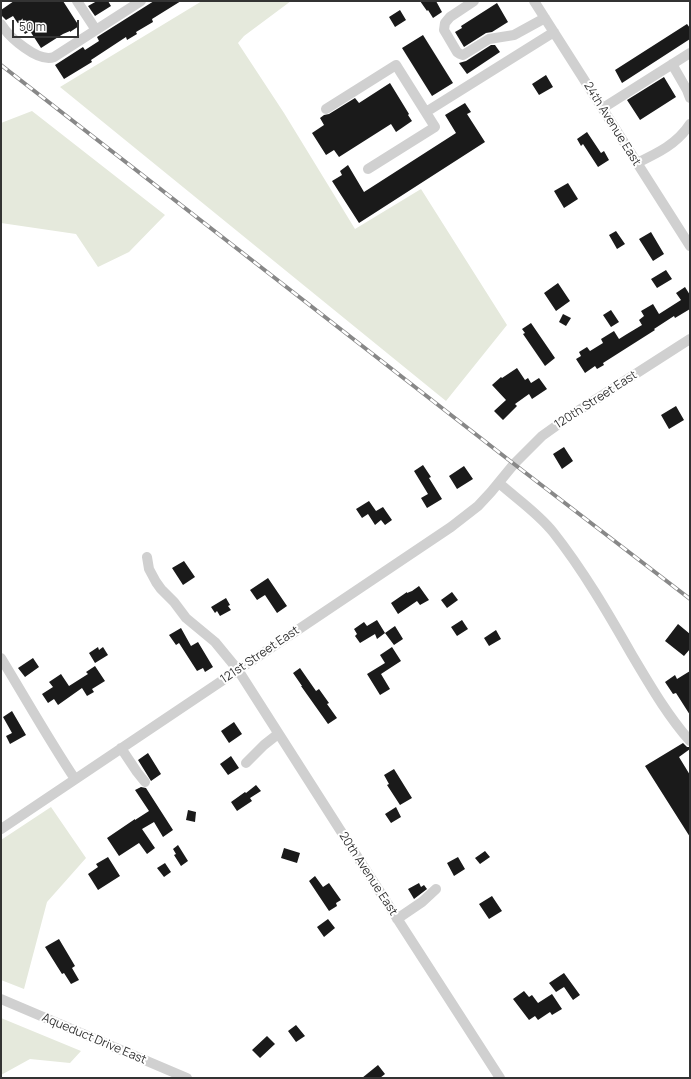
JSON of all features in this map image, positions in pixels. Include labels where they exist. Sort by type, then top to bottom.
[{"type":"street","points":[[77,1],[96,30]]},
{"type":"street","points":[[1,24],[8,33],[30,51],[40,56],[50,58],[141,1]]},
{"type":"street","points":[[474,1],[450,17],[445,23],[444,30],[457,52],[463,55],[489,39],[514,35],[545,18]]},
{"type":"street","name":"24th Avenue East","points":[[534,1],[690,246]]},
{"type":"street","points":[[426,112],[554,32]]},
{"type":"street","points":[[603,108],[690,53]]},
{"type":"street","points":[[672,64],[690,98]]},
{"type":"street","points":[[326,109],[396,65],[435,127],[368,169]]},
{"type":"street","points":[[638,163],[660,152],[677,140],[690,124]]},
{"type":"street","name":"120th Street East","points":[[510,469],[542,436],[570,416],[690,339]]},
{"type":"street","name":"121st Street East","points":[[1,829],[451,527],[478,506],[510,469]]},
{"type":"street","points":[[499,483],[534,512],[552,531],[578,567],[655,694],[690,741]]},
{"type":"street","name":"20th Avenue East","points":[[147,557],[149,569],[161,589],[174,602],[186,618],[215,642],[238,670],[500,1078]]},
{"type":"street","points":[[1,658],[40,725],[75,779]]},
{"type":"street","points":[[246,763],[264,745],[278,734]]},
{"type":"street","points":[[121,748],[137,772],[146,782]]},
{"type":"street","points":[[397,919],[422,902],[436,889]]},
{"type":"street","name":"Aqueduct Drive East","points":[[1,999],[187,1078]]},
{"type":"shaded area","points":[[202,1],[291,1],[244,36],[238,43],[284,113],[355,229],[421,189],[507,325],[446,401],[60,87]]},
{"type":"shaded area","points":[[32,111],[165,215],[129,252],[98,267],[76,234],[1,223],[1,123]]},
{"type":"shaded area","points":[[51,807],[86,858],[47,902],[24,989],[1,980],[1,840]]},
{"type":"shaded area","points":[[1,1018],[81,1051],[70,1063],[30,1059],[1,1075]]},
{"type":"building","points":[[14,1],[63,1],[79,26],[41,48],[30,31],[25,34],[13,16],[6,20],[1,15],[1,10]]},
{"type":"building","points":[[97,1],[108,1],[111,6],[95,16],[88,6]]},
{"type":"building","points":[[154,1],[181,1],[152,19],[153,22],[136,32],[137,34],[127,40],[126,37],[91,60],[92,62],[64,79],[55,65],[83,47],[85,50],[99,41],[97,37]]},
{"type":"building","points":[[420,1],[436,1],[442,12],[433,18]]},
{"type":"building","points":[[497,3],[508,22],[492,32],[486,33],[464,47],[455,32],[462,28],[461,26]]},
{"type":"building","points":[[400,10],[406,20],[395,27],[389,17]]},
{"type":"building","points":[[687,24],[690,28],[690,39],[622,83],[615,70]]},
{"type":"building","points":[[423,35],[453,83],[432,96],[402,48]]},
{"type":"building","points":[[491,45],[495,45],[500,52],[467,74],[459,63],[466,61]]},
{"type":"building","points":[[546,75],[553,87],[539,95],[532,84]]},
{"type":"building","points":[[664,77],[676,97],[640,120],[627,100]]},
{"type":"building","points":[[390,83],[412,121],[396,132],[391,124],[339,157],[334,150],[326,155],[312,133],[324,125],[320,118],[355,98],[359,103]]},
{"type":"building","points":[[465,103],[471,112],[467,114],[485,142],[359,223],[332,181],[342,175],[340,171],[348,165],[364,192],[456,133],[445,115]]},
{"type":"building","points":[[587,132],[601,153],[604,151],[609,160],[598,167],[583,144],[581,146],[577,139]]},
{"type":"building","points":[[568,183],[578,199],[564,208],[554,191]]},
{"type":"building","points":[[616,231],[625,244],[617,249],[609,235]]},
{"type":"building","points":[[651,232],[664,254],[653,261],[639,239]]},
{"type":"building","points":[[666,270],[672,279],[657,288],[651,279]]},
{"type":"building","points":[[558,283],[570,301],[556,311],[544,293]]},
{"type":"building","points":[[685,287],[690,295],[690,309],[675,318],[674,316],[654,329],[655,330],[603,363],[604,365],[597,369],[595,366],[585,373],[576,359],[581,356],[579,352],[587,347],[590,351],[603,343],[601,339],[614,331],[619,339],[642,325],[639,320],[644,316],[641,311],[653,304],[659,314],[681,300],[676,293]]},
{"type":"building","points":[[611,310],[619,322],[611,327],[603,315]]},
{"type":"building","points":[[563,314],[571,318],[566,326],[559,322]]},
{"type":"building","points":[[531,323],[555,358],[545,366],[523,334],[525,333],[522,329]]},
{"type":"building","points":[[517,368],[525,380],[528,378],[531,383],[539,378],[547,389],[532,399],[529,394],[515,404],[517,406],[503,420],[494,411],[506,400],[492,385],[501,377],[502,378]]},
{"type":"building","points":[[676,406],[684,420],[669,429],[661,415]]},
{"type":"building","points":[[564,447],[573,461],[562,469],[553,454]]},
{"type":"building","points":[[423,465],[442,499],[427,508],[421,498],[428,494],[414,471]]},
{"type":"building","points":[[464,466],[473,479],[457,489],[449,476]]},
{"type":"building","points":[[369,501],[376,511],[383,507],[392,520],[385,525],[381,520],[375,525],[368,514],[362,518],[356,509]]},
{"type":"building","points":[[184,561],[195,577],[183,585],[172,568]]},
{"type":"building","points":[[268,578],[287,606],[277,613],[265,595],[257,600],[250,590]]},
{"type":"building","points":[[419,586],[429,600],[420,605],[417,601],[398,614],[391,603]]},
{"type":"building","points":[[452,592],[458,600],[447,608],[441,600]]},
{"type":"building","points":[[226,598],[230,605],[228,606],[231,610],[220,616],[217,611],[215,613],[211,607]]},
{"type":"building","points":[[377,620],[385,633],[377,639],[375,634],[360,643],[355,636],[357,634],[354,629],[364,622],[367,626]]},
{"type":"building","points":[[462,620],[468,629],[457,636],[451,627]]},
{"type":"building","points":[[678,624],[690,634],[690,649],[684,656],[665,641]]},
{"type":"building","points":[[395,626],[403,639],[394,645],[385,633]]},
{"type":"building","points":[[181,628],[191,646],[198,642],[213,667],[205,672],[203,668],[197,671],[179,643],[176,645],[169,635]]},
{"type":"building","points":[[496,630],[501,639],[489,646],[484,638]]},
{"type":"building","points":[[98,647],[99,650],[103,647],[108,655],[95,663],[89,653]]},
{"type":"building","points":[[392,647],[401,661],[381,674],[390,689],[380,695],[367,674],[385,663],[380,655]]},
{"type":"building","points":[[33,658],[39,667],[25,677],[18,668]]},
{"type":"building","points":[[95,666],[105,681],[92,689],[94,692],[87,696],[82,688],[58,705],[54,699],[48,703],[42,694],[53,687],[49,682],[61,674],[69,686],[88,674],[86,672]]},
{"type":"building","points":[[300,668],[316,691],[319,689],[337,718],[328,724],[293,673]]},
{"type":"building","points":[[690,671],[690,715],[676,693],[673,694],[665,682],[675,675],[677,679]]},
{"type":"building","points":[[12,711],[26,735],[10,744],[6,736],[12,733],[3,717]]},
{"type":"building","points":[[234,722],[242,734],[229,743],[221,731]]},
{"type":"building","points":[[683,743],[687,747],[690,747],[690,749],[679,757],[690,775],[690,837],[645,766]]},
{"type":"building","points":[[148,753],[161,774],[151,781],[138,760]]},
{"type":"building","points":[[231,756],[239,768],[228,775],[220,764]]},
{"type":"building","points":[[394,769],[412,798],[400,805],[387,785],[389,784],[384,775]]},
{"type":"building","points":[[256,785],[261,791],[250,798],[252,801],[237,811],[231,802]]},
{"type":"building","points":[[141,787],[146,788],[173,830],[163,837],[154,822],[142,829],[155,848],[147,854],[139,843],[119,856],[107,838],[149,811],[135,790]]},
{"type":"building","points":[[396,807],[401,817],[391,823],[385,814]]},
{"type":"building","points":[[188,810],[196,812],[195,822],[186,820]]},
{"type":"building","points":[[178,845],[188,861],[181,866],[174,855],[176,854],[173,849]]},
{"type":"building","points":[[284,848],[300,853],[297,863],[281,858]]},
{"type":"building","points":[[485,851],[490,857],[480,864],[475,858]]},
{"type":"building","points":[[108,857],[120,876],[98,890],[88,874],[98,867],[96,864]]},
{"type":"building","points":[[458,857],[465,869],[454,876],[447,863]]},
{"type":"building","points":[[165,863],[171,872],[164,877],[157,868]]},
{"type":"building","points":[[315,876],[323,887],[329,883],[341,900],[336,903],[337,906],[329,911],[309,881]]},
{"type":"building","points":[[419,883],[421,887],[424,885],[427,889],[414,899],[408,889]]},
{"type":"building","points":[[492,896],[502,911],[489,919],[479,904]]},
{"type":"building","points":[[328,919],[335,928],[324,937],[317,927]]},
{"type":"building","points":[[59,939],[75,966],[72,968],[79,980],[71,984],[64,973],[62,974],[45,947]]},
{"type":"building","points":[[564,973],[580,995],[573,1000],[564,987],[556,992],[549,983]]},
{"type":"building","points":[[524,991],[529,997],[532,995],[538,1003],[552,994],[562,1009],[552,1015],[550,1012],[538,1020],[535,1016],[529,1020],[513,999]]},
{"type":"building","points":[[296,1025],[305,1036],[296,1042],[288,1031]]},
{"type":"building","points":[[267,1036],[275,1044],[260,1058],[252,1050]]},
{"type":"building","points":[[378,1065],[385,1074],[380,1078],[362,1078]]},
{"type":"railway","points":[[1,65],[690,599]]}]
